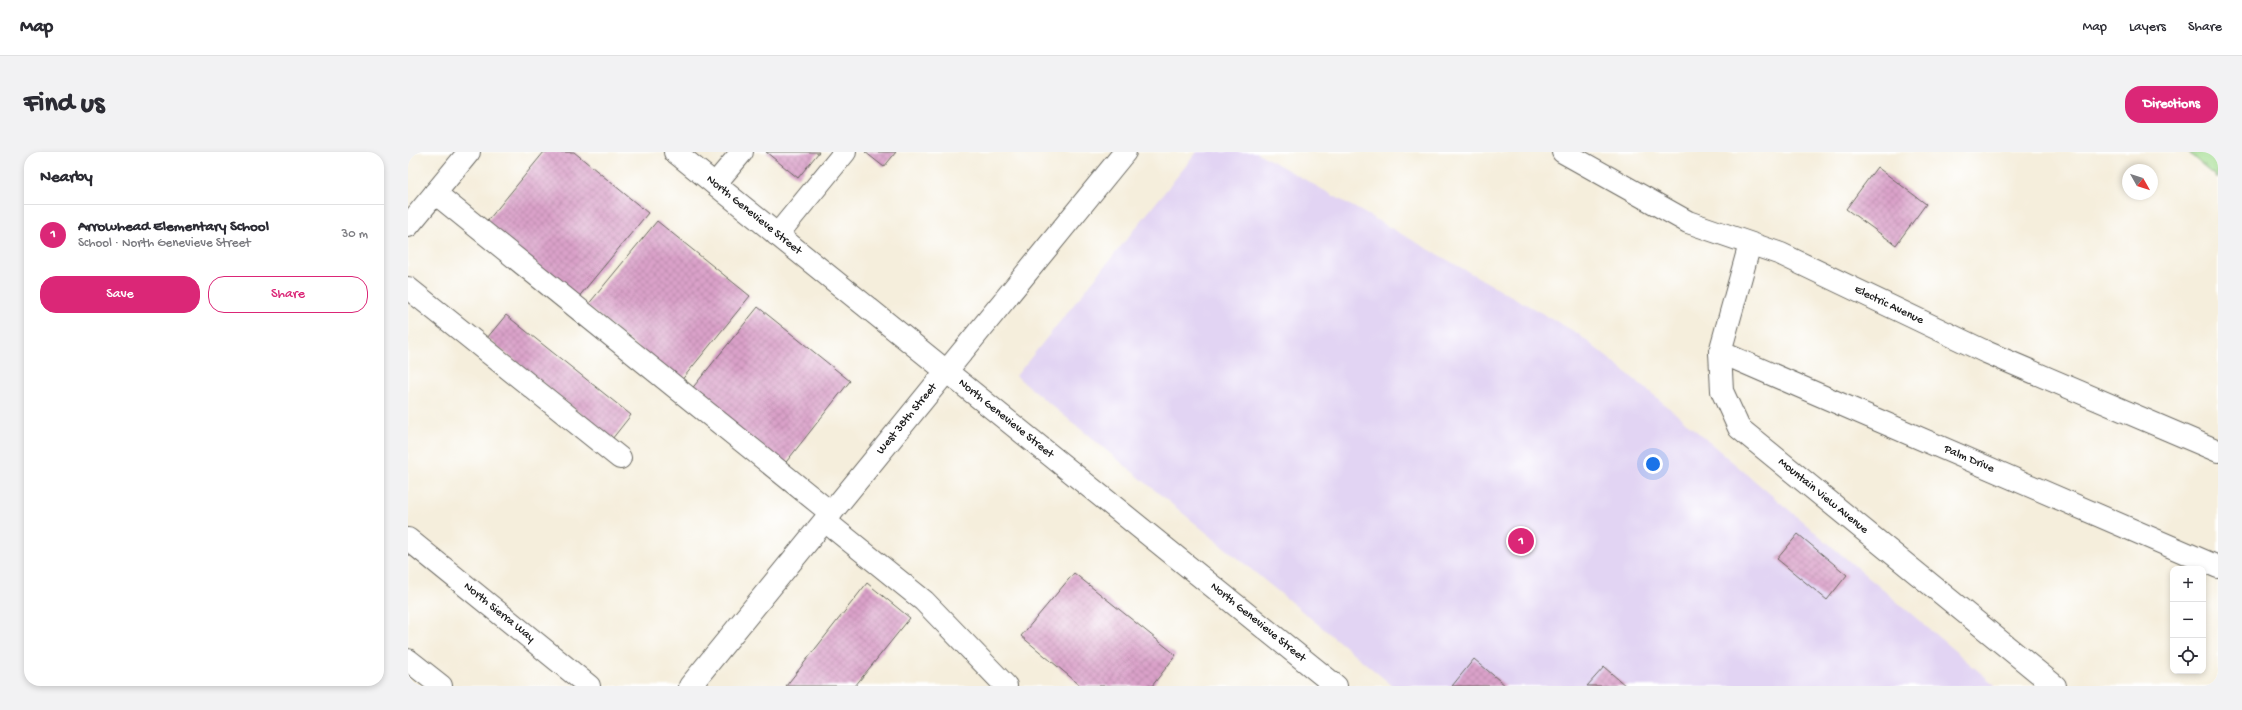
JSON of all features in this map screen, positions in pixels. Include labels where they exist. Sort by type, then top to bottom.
[{"type":"street","points":[[408,226],[469,152]]},
{"type":"street","name":"North Genevieve Street","points":[[675,152],[1336,686]]},
{"type":"street","points":[[715,184],[742,152]]},
{"type":"street","points":[[777,235],[845,152]]},
{"type":"street","name":"West 38th Street","points":[[690,686],[1125,152]]},
{"type":"street","name":"Electric Avenue","points":[[1563,152],[1688,222],[1781,254],[1986,352],[2218,451]]},
{"type":"street","points":[[436,192],[828,517],[924,601],[1006,686]]},
{"type":"street","name":"Mountain View Avenue","points":[[1750,244],[1720,352],[1722,391],[1739,428],[2055,686]]},
{"type":"street","points":[[408,288],[620,458]]},
{"type":"street","name":"Palm Drive","points":[[1720,352],[2218,567]]},
{"type":"street","name":"North Sierra Way","points":[[408,540],[589,686]]},
{"type":"street","points":[[408,660],[441,686]]},
{"type":"shaded area","points":[[1197,152],[1256,152],[1577,333],[1655,396],[1996,686],[1393,686],[1016,376]]},
{"type":"green space","points":[[2187,152],[2218,152],[2218,178]]},
{"type":"building","points":[[544,152],[574,152],[648,213],[577,299],[485,224]]},
{"type":"building","points":[[766,152],[819,152],[798,178]]},
{"type":"building","points":[[865,152],[896,152],[884,167]]},
{"type":"building","points":[[1877,167],[1926,204],[1896,245],[1846,209]]},
{"type":"building","points":[[657,221],[750,296],[680,382],[587,306]]},
{"type":"building","points":[[758,307],[850,381],[783,466],[690,391]]},
{"type":"building","points":[[506,315],[631,415],[612,439],[487,338]]},
{"type":"building","points":[[1798,534],[1847,575],[1827,600],[1777,559]]},
{"type":"building","points":[[1074,573],[1176,655],[1152,686],[1081,686],[1021,636]]},
{"type":"building","points":[[867,583],[910,618],[855,686],[786,686]]},
{"type":"building","points":[[1474,659],[1506,686],[1452,686]]},
{"type":"building","points":[[1604,667],[1626,686],[1587,686]]},
{"type":"place","name":"Arrowhead Elementary School","points":[[1521,541]]}]
